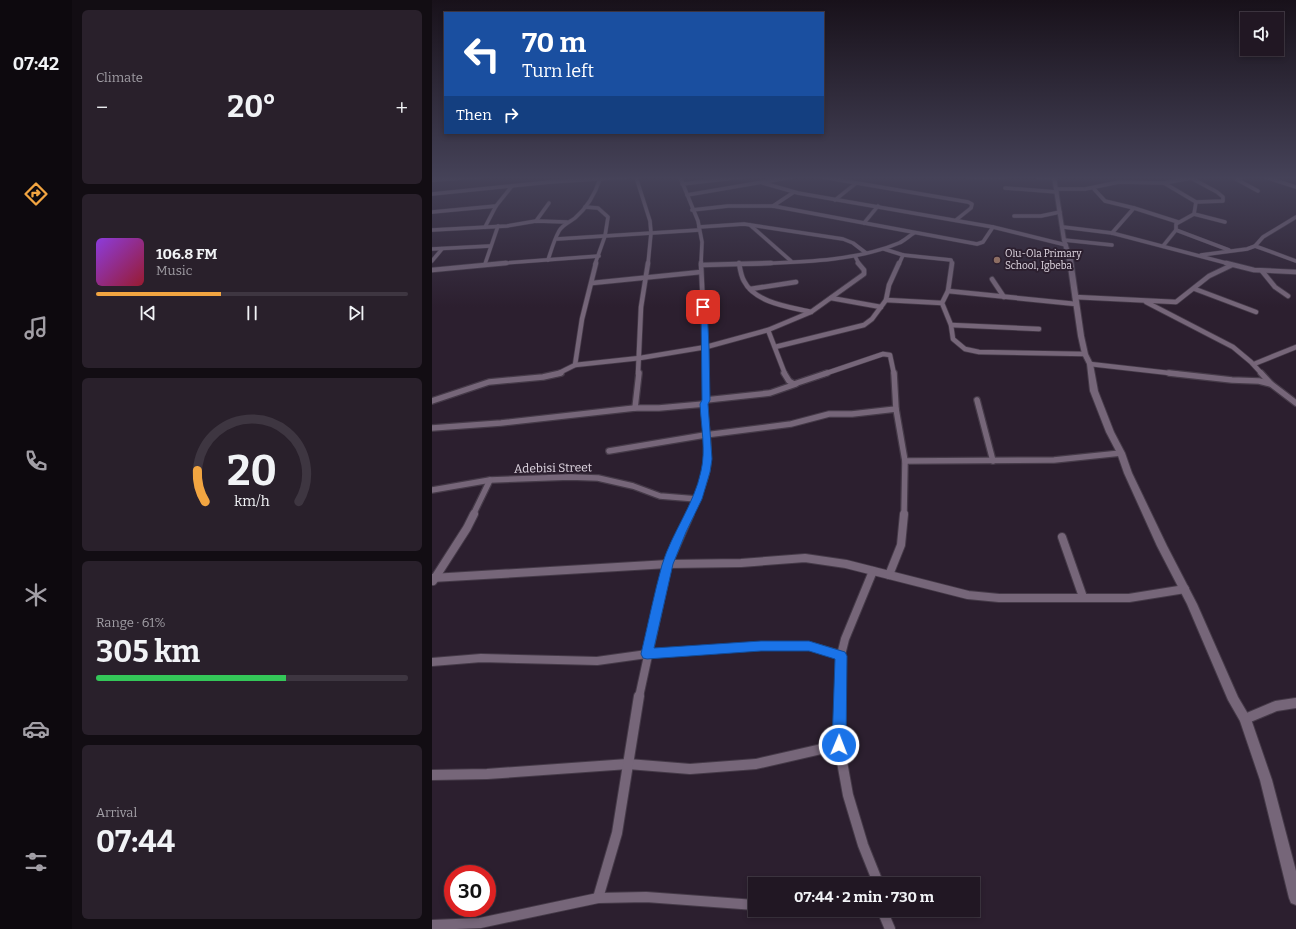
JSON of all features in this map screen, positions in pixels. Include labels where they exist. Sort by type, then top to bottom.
[{"type":"street","points":[[485,227],[488,220]]},
{"type":"street","points":[[548,260],[557,239],[556,237],[560,230],[570,220]]},
{"type":"street","points":[[575,365],[582,318],[592,283],[594,268],[605,236],[607,220]]},
{"type":"street","points":[[635,408],[640,358],[641,307],[651,233],[650,220]]},
{"type":"street","points":[[598,898],[617,833],[636,710],[647,654],[668,564],[697,499],[706,472],[708,459],[705,435],[706,347],[701,272],[702,242],[696,220]]},
{"type":"street","points":[[850,220],[980,244],[993,227]]},
{"type":"street","points":[[958,220],[1065,242],[1112,245]]},
{"type":"street","points":[[1062,220],[1085,354],[1090,364],[1093,385],[1102,412],[1162,546],[1185,589],[1234,700],[1245,719],[1266,780],[1296,898]]},
{"type":"street","points":[[1112,233],[1123,220]]},
{"type":"street","points":[[1173,220],[1178,222]]},
{"type":"street","points":[[1163,246],[1176,230],[1176,224],[1181,220]]},
{"type":"street","points":[[1219,220],[1225,222]]},
{"type":"street","points":[[1196,255],[1247,249],[1255,246],[1263,237],[1290,220]]},
{"type":"street","points":[[432,230],[513,226],[536,221],[567,222]]},
{"type":"street","points":[[557,239],[651,233],[750,224],[843,239],[853,243],[866,253]]},
{"type":"street","points":[[750,224],[763,238],[791,261]]},
{"type":"street","points":[[484,264],[498,226]]},
{"type":"street","points":[[1063,227],[1112,233],[1232,265],[1262,271],[1296,272]]},
{"type":"street","points":[[1176,230],[1230,250]]},
{"type":"street","points":[[701,265],[791,261],[855,256],[884,249],[910,238],[914,233]]},
{"type":"street","points":[[432,249],[490,246]]},
{"type":"street","points":[[1255,246],[1296,261]]},
{"type":"street","points":[[432,262],[442,248]]},
{"type":"street","points":[[884,249],[903,255],[951,260],[952,263],[948,291],[942,303],[950,325],[952,339],[960,346],[970,351],[1085,354]]},
{"type":"street","points":[[775,347],[864,325],[872,319],[886,300],[889,285],[903,255]]},
{"type":"street","points":[[432,270],[484,264],[599,256]]},
{"type":"street","points":[[432,401],[485,383],[543,377],[561,373],[575,365],[640,358],[706,347],[768,330],[811,312],[865,272],[855,256]]},
{"type":"street","points":[[739,263],[743,280],[750,289],[760,296],[811,312]]},
{"type":"street","points":[[948,291],[1004,297],[1076,301],[1176,302],[1195,289],[1209,276],[1232,265]]},
{"type":"street","points":[[1262,271],[1275,287],[1288,296]]},
{"type":"street","points":[[592,283],[701,272]]},
{"type":"street","points":[[992,279],[1004,297]]},
{"type":"street","points":[[750,289],[796,282]]},
{"type":"street","points":[[1195,289],[1256,312]]},
{"type":"street","points":[[831,298],[881,306]]},
{"type":"street","points":[[886,300],[942,303]]},
{"type":"street","points":[[1143,301],[1233,347],[1254,364],[1271,384],[1296,403]]},
{"type":"street","points":[[950,325],[1039,329]]},
{"type":"street","points":[[768,330],[789,381],[794,384],[800,383]]},
{"type":"street","points":[[1254,364],[1296,347]]},
{"type":"street","points":[[432,428],[501,423],[635,408],[659,408],[770,393],[888,354],[890,355],[894,371],[896,409],[905,461],[904,526],[901,545],[889,575]]},
{"type":"street","points":[[1090,364],[1271,384]]},
{"type":"street","points":[[977,400],[994,461]]},
{"type":"street","points":[[609,451],[705,435],[791,424],[830,414],[852,414],[896,409]]},
{"type":"street","points":[[905,461],[1054,460],[1121,453]]},
{"type":"street","name":"Adebisi Street","points":[[432,490],[490,480],[570,477],[598,478],[633,486],[660,496],[697,499]]},
{"type":"street","points":[[433,580],[467,528],[490,480]]},
{"type":"street","points":[[1062,537],[1083,597]]},
{"type":"street","points":[[433,580],[668,564],[741,563],[805,558],[846,564],[968,595],[999,598],[1129,598],[1185,589]]},
{"type":"street","points":[[873,571],[845,639],[841,656],[839,745],[848,795],[863,845],[876,877]]},
{"type":"street","points":[[432,662],[481,658],[597,660],[647,654],[761,646],[809,646],[841,656]]},
{"type":"street","points":[[1245,719],[1269,707],[1285,703],[1296,703]]},
{"type":"street","points":[[432,775],[487,774],[628,764],[690,769],[756,764],[839,745]]},
{"type":"street","points":[[432,925],[480,923],[598,898],[646,897],[748,904]]},
{"type":"street","points":[[885,917],[890,929]]},
{"type":"place","name":"Olu-Ola Primary School, Igbeba","points":[[997,260]]},
{"type":"route","points":[[703,307],[706,347],[706,400],[704,404],[705,435],[708,459],[706,472],[695,504],[681,532],[668,564],[647,654],[761,646],[809,646],[841,656],[839,745]]}]
